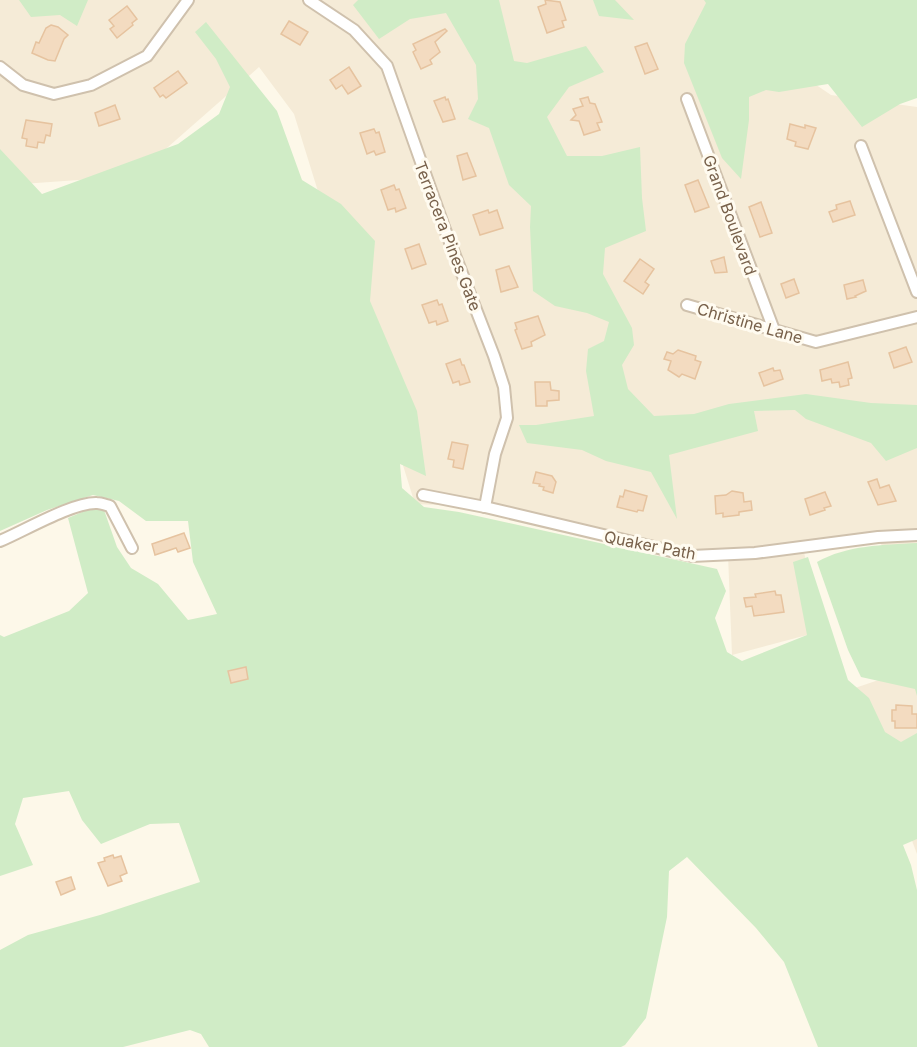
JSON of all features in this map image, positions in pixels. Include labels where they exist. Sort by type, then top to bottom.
[{"type":"street","points":[[0,67],[23,85],[54,94],[91,85],[147,56],[188,0]]},
{"type":"street","name":"Terracera Pines Gate","points":[[309,0],[354,30],[387,66],[444,227],[494,356],[504,387],[507,418],[495,454],[486,507]]},
{"type":"street","name":"Grand Boulevard","points":[[687,99],[774,330]]},
{"type":"street","points":[[861,146],[917,292]]},
{"type":"street","name":"Christine Lane","points":[[687,305],[816,342],[917,317]]},
{"type":"street","name":"Quaker Path","points":[[423,495],[486,507],[692,556],[755,553],[878,537],[917,535]]},
{"type":"street","points":[[0,542],[61,512],[84,504],[98,503],[110,506],[132,548]]},
{"type":"shaded area","points":[[0,0],[724,0],[787,65],[831,95],[917,107],[917,626],[878,537],[803,548],[822,631],[732,655],[728,555],[692,556],[485,507],[415,504],[294,114],[259,67],[135,176],[22,184],[0,169]]},
{"type":"shaded area","points":[[917,667],[917,854],[855,688]]},
{"type":"green space","points":[[19,0],[88,0],[77,26],[60,15],[31,17]]},
{"type":"green space","points":[[358,0],[499,0],[514,61],[527,63],[586,46],[604,72],[569,87],[547,117],[567,156],[602,156],[640,147],[646,231],[605,248],[603,274],[632,328],[634,345],[622,365],[628,389],[654,416],[694,414],[729,404],[806,394],[871,403],[917,405],[917,448],[886,461],[871,443],[806,419],[795,410],[754,411],[758,431],[669,455],[677,519],[651,472],[606,461],[582,450],[527,443],[519,425],[536,425],[594,416],[586,371],[588,349],[604,341],[609,322],[587,313],[555,306],[533,291],[531,206],[509,185],[489,128],[468,119],[478,99],[476,65],[446,13],[410,19],[379,39],[353,5]]},
{"type":"green space","points":[[593,0],[615,0],[634,20],[599,16]]},
{"type":"green space","points":[[704,0],[917,0],[917,98],[900,104],[862,127],[828,84],[779,92],[766,90],[749,97],[749,120],[741,179],[722,158],[684,63],[685,44],[706,3]]},
{"type":"green space","points":[[206,22],[277,111],[302,180],[341,204],[375,241],[370,301],[417,411],[426,476],[400,464],[402,488],[424,507],[459,512],[717,569],[726,591],[715,618],[727,652],[742,661],[807,635],[793,562],[808,557],[848,680],[869,698],[885,732],[901,742],[917,733],[917,839],[903,845],[917,890],[917,1047],[818,1047],[784,962],[756,928],[687,857],[669,871],[667,917],[646,1018],[621,1047],[209,1047],[201,1034],[190,1030],[123,1047],[0,1047],[0,950],[28,935],[100,915],[200,882],[179,823],[150,824],[101,844],[82,820],[69,791],[23,798],[15,824],[33,865],[0,876],[0,635],[4,637],[69,611],[88,593],[68,518],[87,510],[104,510],[117,547],[131,568],[158,584],[188,620],[217,614],[193,562],[188,521],[146,521],[119,501],[93,495],[47,510],[0,531],[0,149],[42,194],[178,144],[219,114],[230,87],[216,59],[195,32]]},
{"type":"green space","points":[[917,543],[917,696],[915,689],[861,677],[848,650],[817,562],[853,549]]},
{"type":"building","points":[[545,0],[560,2],[566,20],[562,21],[564,27],[547,33],[538,7],[546,4]]},
{"type":"building","points":[[127,6],[137,19],[117,38],[110,29],[114,26],[109,20]]},
{"type":"building","points":[[289,21],[308,32],[300,45],[281,34]]},
{"type":"building","points":[[51,25],[58,27],[68,35],[55,61],[32,53],[36,42],[39,43],[46,28]]},
{"type":"building","points":[[445,29],[447,31],[435,42],[440,52],[430,60],[432,64],[421,69],[413,52],[416,50],[413,44]]},
{"type":"building","points":[[647,43],[658,69],[645,74],[635,47]]},
{"type":"building","points":[[349,67],[361,86],[348,94],[342,85],[336,89],[330,80]]},
{"type":"building","points":[[178,71],[187,83],[166,98],[163,95],[160,97],[154,88]]},
{"type":"building","points":[[445,97],[446,100],[448,99],[455,119],[443,122],[434,101]]},
{"type":"building","points":[[588,97],[590,103],[595,104],[602,122],[597,123],[600,130],[584,135],[579,121],[571,120],[576,115],[573,109],[583,106],[580,99]]},
{"type":"building","points":[[115,105],[120,119],[99,126],[95,113]]},
{"type":"building","points":[[26,120],[52,124],[50,136],[46,135],[44,143],[38,142],[37,148],[26,146],[27,139],[22,138]]},
{"type":"building","points":[[790,124],[816,128],[808,149],[795,146],[796,142],[787,139]]},
{"type":"building","points":[[374,129],[376,133],[379,132],[385,152],[376,155],[374,151],[367,154],[360,133]]},
{"type":"building","points":[[467,153],[476,176],[463,180],[457,156]]},
{"type":"building","points":[[698,180],[709,207],[695,212],[685,185]]},
{"type":"building","points":[[394,185],[396,190],[399,189],[406,208],[396,212],[395,208],[388,210],[381,190]]},
{"type":"building","points":[[850,201],[855,215],[833,222],[829,212],[837,209],[836,205]]},
{"type":"building","points":[[761,202],[772,233],[760,237],[749,207]]},
{"type":"building","points":[[488,210],[489,213],[497,210],[503,228],[480,235],[473,215]]},
{"type":"building","points":[[419,244],[426,264],[412,269],[405,249]]},
{"type":"building","points":[[724,257],[727,272],[715,273],[711,261]]},
{"type":"building","points":[[640,259],[654,269],[645,282],[649,285],[643,294],[624,281]]},
{"type":"building","points":[[509,266],[518,287],[501,292],[496,270]]},
{"type":"building","points":[[794,279],[799,293],[786,298],[781,284]]},
{"type":"building","points":[[863,280],[866,291],[847,299],[844,285]]},
{"type":"building","points":[[437,300],[439,305],[442,304],[448,321],[437,325],[436,321],[429,323],[422,305]]},
{"type":"building","points":[[538,316],[545,335],[531,342],[532,346],[522,349],[515,330],[517,329],[515,323]]},
{"type":"building","points":[[906,347],[912,362],[894,368],[889,353]]},
{"type":"building","points":[[678,350],[696,356],[695,360],[701,362],[695,379],[682,374],[679,377],[668,370],[671,361],[664,359],[667,352],[673,354]]},
{"type":"building","points":[[460,359],[470,382],[460,385],[459,381],[453,383],[446,364]]},
{"type":"building","points":[[848,362],[852,378],[848,379],[849,385],[840,387],[839,382],[832,383],[831,379],[822,381],[820,370]]},
{"type":"building","points":[[773,368],[774,371],[780,370],[783,379],[764,386],[759,373]]},
{"type":"building","points":[[535,382],[550,382],[551,390],[559,391],[559,400],[547,401],[547,406],[536,406]]},
{"type":"building","points":[[452,442],[468,445],[463,469],[453,467],[454,460],[448,459]]},
{"type":"building","points":[[536,472],[552,476],[556,482],[553,493],[543,490],[544,487],[539,486],[540,484],[533,483]]},
{"type":"building","points":[[877,479],[880,488],[889,485],[896,501],[878,505],[868,482]]},
{"type":"building","points":[[625,490],[647,496],[643,511],[638,510],[637,512],[617,507],[620,496],[623,497]]},
{"type":"building","points":[[732,491],[743,493],[744,502],[751,501],[752,510],[739,512],[739,515],[723,517],[723,513],[716,514],[715,496],[726,495]]},
{"type":"building","points":[[825,492],[831,506],[810,515],[805,499]]},
{"type":"building","points":[[184,533],[190,548],[178,552],[176,548],[155,555],[152,544]]},
{"type":"building","points":[[775,591],[776,595],[781,595],[784,612],[754,616],[752,606],[746,607],[744,598]]},
{"type":"building","points":[[246,667],[248,679],[231,683],[228,671]]},
{"type":"building","points":[[896,705],[912,706],[912,714],[917,714],[917,728],[895,728],[895,721],[892,721],[892,710],[896,710]]},
{"type":"building","points":[[113,855],[114,858],[121,856],[127,873],[120,876],[122,881],[108,886],[98,863]]},
{"type":"building","points":[[71,877],[75,889],[61,895],[56,882]]}]
